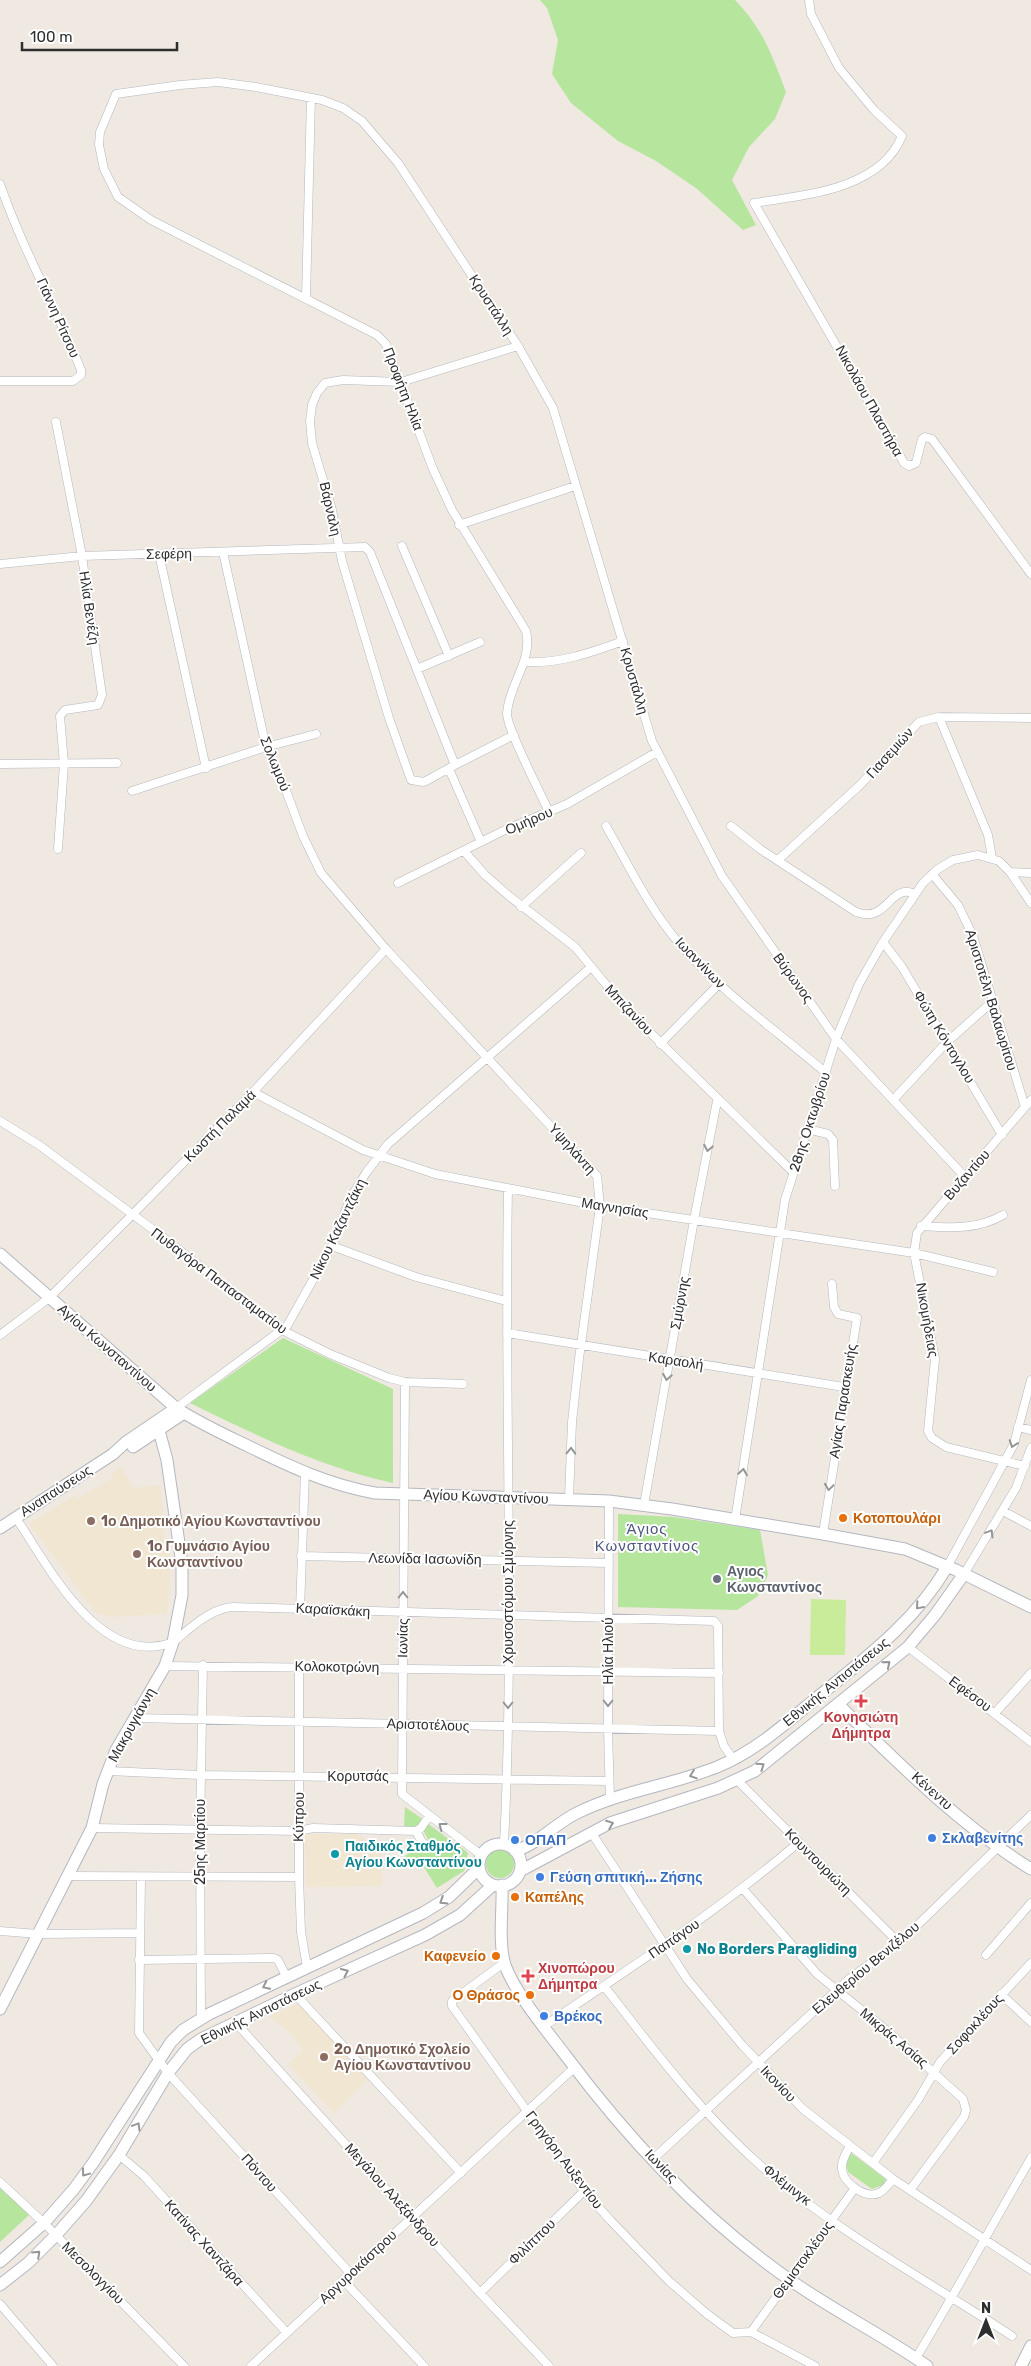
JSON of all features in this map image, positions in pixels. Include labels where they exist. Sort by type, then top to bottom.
[{"type":"main road","name":"Αγίου Κωνσταντίνου","points":[[0,1254],[180,1411],[305,1473],[368,1491],[403,1495],[569,1499],[644,1505],[905,1549],[947,1566],[1031,1607]]},
{"type":"main road","name":"Αναπαύσεως","points":[[1,1526],[113,1454],[130,1448],[180,1411]]},
{"type":"main road","name":"Μακρυγιάννη","points":[[0,2009],[92,1828],[116,1750],[165,1666],[173,1642],[182,1595],[182,1564],[169,1474],[158,1427]]},
{"type":"main road","name":"Εθνικής Αντιστάσεως","points":[[515,1850],[522,1848],[576,1813],[610,1800],[686,1778],[751,1750],[896,1632],[924,1601],[947,1566]]},
{"type":"main road","name":"Εθνικής Αντιστάσεως","points":[[520,1870],[543,1860],[590,1832],[737,1780],[773,1758],[908,1646],[936,1615],[964,1574]]},
{"type":"main road","name":"Κένεντυ","points":[[838,1704],[948,1806],[999,1847],[1031,1869]]},
{"type":"main road","points":[[504,1844],[515,1850],[521,1861],[520,1870],[515,1879],[497,1885],[484,1879],[479,1868],[481,1855],[488,1847],[504,1844]]},
{"type":"main road","name":"Εθνικής Αντιστάσεως","points":[[0,2262],[44,2223],[93,2163],[158,2060],[177,2035],[201,2018],[286,1976],[424,1913],[449,1897],[479,1868]]},
{"type":"main road","name":"Εθνικής Αντιστάσεως","points":[[0,2285],[28,2263],[56,2236],[86,2201],[119,2155],[168,2073],[186,2049],[201,2039],[295,1994],[396,1950],[440,1927],[460,1915],[497,1885]]},
{"type":"main road","points":[[497,1885],[504,1962]]},
{"type":"main road","name":"Ιωνίας","points":[[504,1962],[544,2026],[575,2067],[653,2159],[710,2216],[790,2280],[927,2366]]},
{"type":"main road","points":[[1021,2366],[1031,2346]]},
{"type":"street","name":"Νικολάου Πλαστήρα","points":[[809,0],[811,14],[839,68],[874,110],[902,136],[894,153],[881,164],[839,188],[826,192],[754,203],[904,463],[909,466],[916,463],[922,439],[926,437],[932,439],[1031,574]]},
{"type":"street","name":"Κρυστάλλη","points":[[116,94],[218,82],[256,87],[311,98],[343,108],[362,121],[380,140],[420,194],[518,346],[553,408],[656,752]]},
{"type":"street","name":"Προφήτη Ηλία","points":[[116,94],[102,123],[99,138],[104,170],[118,197],[150,220],[306,298],[382,339],[390,351],[433,469],[459,525],[524,625],[528,642],[524,662],[508,710],[508,718],[549,812]]},
{"type":"street","points":[[306,298],[311,98]]},
{"type":"street","name":"Γιάννη Ρίτσου","points":[[0,184],[16,226],[63,325],[81,370],[81,375],[73,381],[0,381]]},
{"type":"street","name":"Βάρναλη","points":[[452,767],[424,782],[411,780],[389,718],[339,549],[332,510],[311,437],[310,421],[314,400],[321,386],[330,382],[402,382],[518,346]]},
{"type":"street","name":"Ηλία Βενέζη","points":[[56,422],[82,556],[102,696],[98,705],[66,710],[60,716],[64,764]]},
{"type":"street","points":[[459,525],[575,486]]},
{"type":"street","name":"Σεφέρη","points":[[0,564],[82,556],[339,549],[360,546],[370,552],[417,669],[481,842]]},
{"type":"street","points":[[402,546],[449,656]]},
{"type":"street","name":"Σολωμού","points":[[223,552],[266,747],[285,788],[303,836],[321,873],[386,950]]},
{"type":"street","points":[[158,554],[206,768]]},
{"type":"street","points":[[417,669],[480,642]]},
{"type":"street","points":[[524,662],[541,663],[567,659],[623,642]]},
{"type":"street","points":[[939,717],[988,835],[992,858],[1002,863],[1010,872],[1031,903]]},
{"type":"street","name":"Γιασεμιών","points":[[778,860],[860,786],[916,724],[939,717],[1031,718]]},
{"type":"street","points":[[132,791],[266,747],[316,734]]},
{"type":"street","points":[[452,767],[514,735]]},
{"type":"street","name":"Ομήρου","points":[[398,883],[481,842],[549,812],[656,752]]},
{"type":"street","name":"Βύρωνος","points":[[656,752],[722,876],[836,1039],[966,1178]]},
{"type":"street","points":[[0,764],[117,762]]},
{"type":"street","points":[[58,850],[64,764]]},
{"type":"street","name":"Ιωαννίνων","points":[[606,826],[666,928],[719,984],[826,1073]]},
{"type":"street","points":[[731,826],[844,906],[863,914],[879,912],[898,893],[907,892],[915,894]]},
{"type":"street","name":"Μπιζανίου","points":[[464,851],[485,875],[521,906],[575,947],[590,968],[626,1010],[793,1172]]},
{"type":"street","points":[[521,906],[581,853]]},
{"type":"street","name":"28ης Οκτωβρίου","points":[[735,1520],[780,1234],[793,1172],[836,1039],[859,984],[882,942],[915,894],[932,874],[944,865],[961,858],[978,855],[992,858]]},
{"type":"street","points":[[1010,872],[1031,872]]},
{"type":"street","name":"Αριστοτέλη Βαλαωρίτου","points":[[932,874],[963,912],[973,936],[1025,1107]]},
{"type":"street","name":"Φώτη Κόντογλου","points":[[882,942],[902,967],[1002,1135]]},
{"type":"street","name":"Υψηλάντη","points":[[386,950],[593,1170],[599,1181],[600,1206],[580,1344],[572,1422],[569,1499]]},
{"type":"street","name":"Κωστή Παλαμά","points":[[0,1335],[49,1298],[253,1092],[386,950]]},
{"type":"street","name":"Νίκου Καζαντζάκη","points":[[180,1411],[282,1330],[293,1318],[332,1246],[351,1197],[379,1157],[399,1134],[590,968]]},
{"type":"street","points":[[660,1044],[719,984]]},
{"type":"street","points":[[893,1100],[947,1042],[992,1002]]},
{"type":"street","name":"Μαγνησίας","points":[[253,1092],[379,1157],[435,1174],[600,1206],[914,1253],[993,1272]]},
{"type":"street","name":"Σμύρνης","points":[[644,1505],[717,1100]]},
{"type":"street","name":"Βυζαντίου","points":[[914,1253],[917,1233],[921,1226],[966,1178],[1031,1100]]},
{"type":"street","name":"Πυθαγόρα Παπασταματίου","points":[[0,1121],[21,1132],[282,1330],[330,1354],[377,1374],[405,1382],[463,1384]]},
{"type":"street","points":[[806,1129],[828,1134],[833,1140],[835,1186]]},
{"type":"street","name":"Χρυσοστόμου Σμύρνης","points":[[504,1844],[508,1728],[509,1498],[506,1301],[508,1189]]},
{"type":"street","points":[[921,1226],[969,1227],[988,1222],[1003,1215]]},
{"type":"street","points":[[332,1246],[416,1277],[506,1301]]},
{"type":"street","name":"Νικομήδειας","points":[[914,1253],[935,1358],[928,1424],[929,1435],[936,1442],[946,1447],[1025,1466]]},
{"type":"street","name":"Αγίας Παρασκευής","points":[[822,1534],[844,1387],[857,1318],[838,1314],[834,1307],[832,1284]]},
{"type":"street","name":"Καραολή","points":[[507,1333],[844,1387]]},
{"type":"street","name":"Εθνικής Αντιστάσεως","points":[[947,1566],[1006,1461],[1031,1380]]},
{"type":"street","name":"Ιωνίας","points":[[405,1382],[402,1668],[403,1796],[481,1855]]},
{"type":"street","points":[[1018,1427],[1031,1430]]},
{"type":"street","name":"Εθνικής Αντιστάσεως","points":[[964,1574],[1016,1488],[1031,1448]]},
{"type":"street","points":[[300,1609],[305,1473]]},
{"type":"street","name":"Ηλία Ηλιού","points":[[610,1502],[608,1563],[610,1800]]},
{"type":"street","points":[[1002,1511],[1031,1526]]},
{"type":"street","name":"Καραϊσκάκη","points":[[16,1518],[67,1593],[97,1627],[116,1638],[135,1644],[157,1646],[173,1642],[205,1618],[224,1608],[246,1606],[403,1613],[710,1620],[718,1626],[719,1673]]},
{"type":"street","name":"Λεωνίδα Ιασωνίδη","points":[[301,1556],[608,1563]]},
{"type":"street","name":"Εφέσου","points":[[908,1646],[1031,1742]]},
{"type":"street","name":"Κολοκοτρώνη","points":[[165,1666],[300,1666],[608,1673],[719,1673]]},
{"type":"street","name":"25ης Μαρτίου","points":[[201,2018],[200,1775],[203,1666]]},
{"type":"street","name":"Κύπρου","points":[[300,1666],[298,1877],[300,1932],[307,1967]]},
{"type":"street","points":[[719,1673],[720,1731],[724,1746],[733,1759]]},
{"type":"street","points":[[995,1713],[1031,1673]]},
{"type":"street","name":"Αριστοτέλους","points":[[136,1718],[508,1728],[720,1731]]},
{"type":"street","name":"Κορυτσάς","points":[[108,1771],[200,1775],[402,1776],[609,1781]]},
{"type":"street","name":"Κουντουριώτη","points":[[737,1780],[798,1844],[899,1943]]},
{"type":"street","name":"Ελευθερίου Βενιζέλου","points":[[653,2159],[837,1991],[899,1943],[1031,1815]]},
{"type":"street","points":[[92,1828],[299,1831],[313,1828],[416,1830],[421,1828],[429,1816]]},
{"type":"street","points":[[416,1830],[423,1844],[453,1847]]},
{"type":"street","name":"Ικονίου","points":[[590,1832],[665,1947],[706,2003],[759,2064],[803,2109],[893,2179],[1031,2270]]},
{"type":"street","name":"Παπάγου","points":[[544,2026],[665,1947],[744,1890],[798,1844]]},
{"type":"street","points":[[68,1876],[141,1878],[298,1877]]},
{"type":"street","name":"Πόντου","points":[[141,1878],[138,2030],[168,2073],[350,2273]]},
{"type":"street","name":"Μικράς Ασίας","points":[[744,1890],[817,1974],[934,2072],[963,2099],[966,2110],[964,2117],[910,2190]]},
{"type":"street","points":[[986,1955],[1031,1903]]},
{"type":"street","points":[[0,1931],[38,1934],[140,1933]]},
{"type":"street","points":[[139,1960],[200,1961],[276,1958],[286,1976]]},
{"type":"street","name":"Γρηγόρη Αυξεντίου","points":[[504,1962],[452,2001],[451,2004],[584,2191],[669,2282],[732,2333],[750,2332],[815,2366]]},
{"type":"street","name":"Σοφοκλέους","points":[[873,2163],[918,2100],[934,2072],[948,2053],[1031,1963]]},
{"type":"street","name":"Φλέμινγκ","points":[[604,1986],[706,2112],[761,2166],[832,2220],[1012,2336]]},
{"type":"street","points":[[295,1994],[461,2173]]},
{"type":"street","points":[[1001,1994],[1031,2022]]},
{"type":"street","name":"Μεγάλου Αλεξάνδρου","points":[[236,2023],[480,2293],[549,2366]]},
{"type":"street","name":"Αργυροκάστρου","points":[[251,2366],[575,2067]]},
{"type":"street","points":[[850,2146],[841,2167],[844,2177],[855,2188],[865,2193],[875,2194],[886,2188],[893,2179]]},
{"type":"street","name":"Κατίνας Χαντζάρα","points":[[119,2155],[144,2176],[287,2333]]},
{"type":"street","points":[[916,2358],[953,2298],[984,2239],[1031,2158]]},
{"type":"street","name":"Μεσολογγίου","points":[[0,2182],[44,2223],[184,2366]]},
{"type":"street","name":"Θεμιστοκλέους","points":[[750,2332],[790,2280],[855,2188]]},
{"type":"street","name":"Φιλίππου","points":[[480,2293],[584,2191]]},
{"type":"street","points":[[343,2280],[424,2366]]},
{"type":"street","points":[[0,2304],[53,2366]]},
{"type":"shaded area","points":[[121,1467],[133,1488],[161,1485],[164,1538],[171,1560],[167,1614],[110,1617],[96,1613],[29,1524],[75,1495],[77,1499],[114,1477],[111,1473]]},
{"type":"shaded area","points":[[305,1834],[357,1834],[382,1851],[382,1886],[306,1887]]},
{"type":"shaded area","name":"2ο Δημοτικό Σχολείο Αγίου Κωνσταντίνου","points":[[300,2003],[370,2077],[334,2113],[288,2064],[303,2050],[291,2034],[270,2016]]},
{"type":"green space","points":[[540,0],[735,0],[760,32],[786,92],[775,119],[749,147],[732,180],[756,225],[743,230],[696,188],[656,161],[618,141],[571,103],[552,74],[558,40],[547,8]]},
{"type":"green space","points":[[283,1338],[393,1389],[393,1483],[314,1459],[190,1403]]},
{"type":"green space","points":[[618,1514],[674,1517],[760,1530],[768,1575],[758,1596],[737,1610],[618,1607]]},
{"type":"green space","points":[[811,1599],[846,1600],[845,1655],[810,1655]]},
{"type":"green space","points":[[405,1807],[424,1820],[417,1828],[404,1827]]},
{"type":"green space","points":[[427,1823],[455,1844],[430,1843],[423,1830]]},
{"type":"green space","points":[[457,1844],[468,1853],[464,1871],[437,1888],[422,1864],[418,1866],[416,1862],[411,1865],[405,1856],[417,1848],[447,1851]]},
{"type":"green space","points":[[500,1850],[510,1854],[514,1864],[510,1874],[500,1878],[490,1874],[486,1864],[490,1854]]},
{"type":"green space","points":[[851,2153],[886,2179],[883,2185],[872,2189],[848,2172],[846,2164]]},
{"type":"green space","points":[[0,2187],[29,2215],[0,2242]]},
{"type":"place","name":"Κοτοπουλάρι","points":[[843,1518]]},
{"type":"place","name":"1ο Δημοτικό Αγίου Κωνσταντίνου","points":[[91,1521]]},
{"type":"place","name":"1ο Γυμνάσιο Αγίου Κωνσταντίνου","points":[[137,1554]]},
{"type":"place","name":"Αγιος Κωνσταντίνος","points":[[717,1579]]},
{"type":"place","name":"Κονησιώτη Δήμητρα","points":[[861,1701]]},
{"type":"place","name":"Σκλαβενίτης","points":[[932,1838]]},
{"type":"place","name":"ΟΠΑΠ","points":[[515,1840]]},
{"type":"place","name":"Παιδικός Σταθμός Αγίου Κωνσταντίνου","points":[[335,1854]]},
{"type":"place","name":"Γεύση σπιτική... Ζήσης","points":[[540,1877]]},
{"type":"place","name":"Καπέλης","points":[[515,1897]]},
{"type":"place","name":"No Borders Paragliding","points":[[687,1949]]},
{"type":"place","name":"Καφενείο","points":[[496,1956]]},
{"type":"place","name":"Χινοπώρου Δήμητρα","points":[[528,1976]]},
{"type":"place","name":"Ο Θράσος","points":[[530,1995]]},
{"type":"place","name":"Βρέκος","points":[[544,2016]]},
{"type":"place","name":"2ο Δημοτικό Σχολείο Αγίου Κωνσταντίνου","points":[[324,2057]]},
{"type":"district","name":"Άγιος Κωνσταντίνος","points":[[647,1538]]}]
